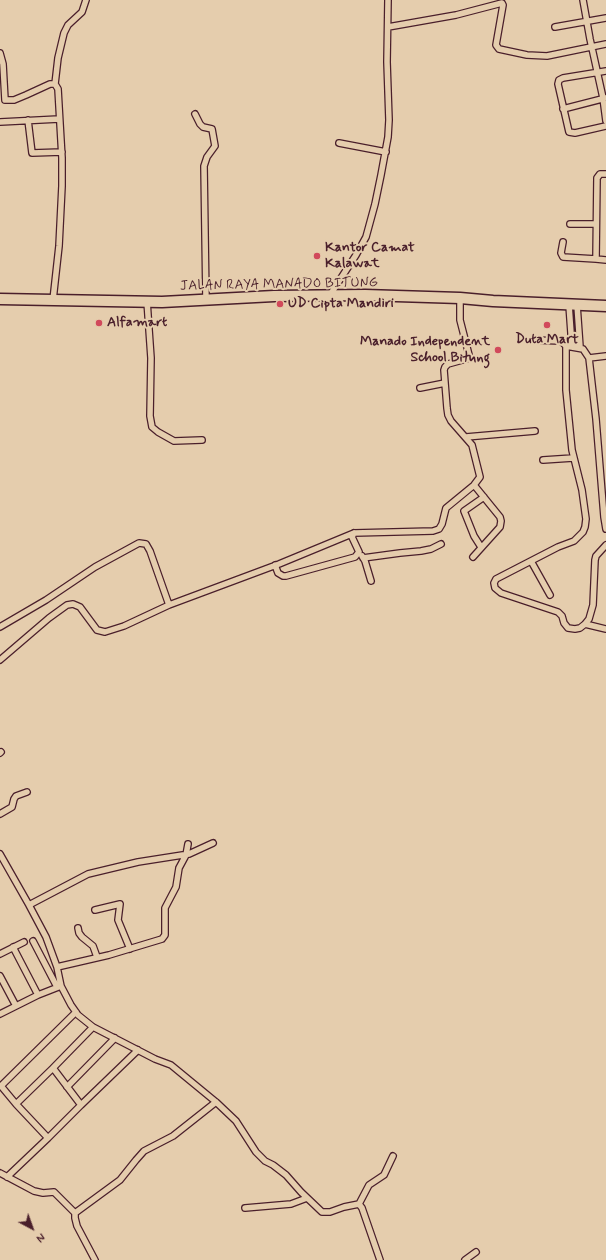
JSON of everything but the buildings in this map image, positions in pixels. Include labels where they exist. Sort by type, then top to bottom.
[{"type":"highway","name":"JALAN RAYA MANADO BITUNG","points":[[0,299],[147,301],[206,300],[274,296],[330,296],[460,298],[606,306]]},
{"type":"street","points":[[53,300],[59,246],[62,152],[58,89],[54,84],[64,34],[68,26],[82,12],[86,0]]},
{"type":"street","points":[[330,296],[366,237],[375,204],[386,152],[389,120],[388,0]]},
{"type":"street","points":[[583,0],[586,21],[604,98],[606,121]]},
{"type":"street","points":[[388,27],[456,15],[502,3],[503,5],[496,45],[499,49],[527,55],[547,56],[606,44]]},
{"type":"street","points":[[555,27],[606,18]]},
{"type":"street","points":[[0,53],[3,64],[2,100],[14,100],[47,85],[54,84]]},
{"type":"street","points":[[606,71],[563,78],[559,80],[558,84],[568,130],[571,133],[606,126]]},
{"type":"street","points":[[563,108],[604,98]]},
{"type":"street","points":[[195,114],[203,127],[212,129],[215,146],[207,157],[204,166],[206,300]]},
{"type":"street","points":[[0,122],[59,119]]},
{"type":"street","points":[[28,120],[32,153],[62,152]]},
{"type":"street","points":[[339,143],[386,152]]},
{"type":"street","points":[[596,259],[597,178],[600,174],[606,174]]},
{"type":"street","points":[[570,224],[596,224]]},
{"type":"street","points":[[563,242],[561,253],[563,257],[606,260]]},
{"type":"street","points":[[0,660],[49,618],[67,605],[73,604],[80,607],[97,630],[104,632],[124,626],[169,605],[275,566],[354,533],[437,530],[441,527],[446,508],[474,485],[479,479],[480,473],[472,445],[451,421],[448,415],[444,370],[446,366],[466,359],[469,355],[460,320],[460,298]]},
{"type":"street","points":[[147,301],[151,358],[150,416],[152,426],[158,432],[174,441],[202,440]]},
{"type":"street","points":[[572,347],[573,305]]},
{"type":"street","points":[[573,305],[580,348]]},
{"type":"street","points":[[534,340],[561,341],[566,346],[583,349],[589,358],[606,529]]},
{"type":"street","points":[[566,346],[566,390],[573,458],[584,500],[586,519],[585,527],[583,532],[574,540],[496,579],[494,583],[497,590],[501,593],[558,612],[562,616],[564,623],[568,628],[578,629],[589,619],[594,605],[595,560],[596,556],[606,545]]},
{"type":"street","points":[[589,358],[606,356]]},
{"type":"street","points":[[420,388],[445,383]]},
{"type":"street","points":[[466,437],[535,430]]},
{"type":"street","points":[[543,460],[573,458]]},
{"type":"street","points":[[473,556],[500,527],[501,521],[500,517],[474,485]]},
{"type":"street","points":[[481,547],[474,536],[464,511],[484,497]]},
{"type":"street","points":[[354,533],[352,537],[365,561],[371,581]]},
{"type":"street","points":[[0,627],[41,603],[95,568],[139,543],[146,544],[150,551],[169,605]]},
{"type":"street","points":[[363,558],[422,551],[431,549],[441,544]]},
{"type":"street","points":[[275,566],[278,573],[286,576],[355,557],[359,554],[359,551]]},
{"type":"street","points":[[531,561],[550,595]]},
{"type":"street","points":[[585,624],[606,629]]},
{"type":"street","points":[[0,814],[12,807],[16,796],[27,792]]},
{"type":"street","points":[[30,905],[70,883],[92,873],[138,862],[187,854],[213,843]]},
{"type":"street","points":[[57,967],[130,949],[164,938],[165,908],[176,887],[179,866],[187,854],[188,844]]},
{"type":"street","points":[[0,854],[30,905],[46,937],[57,967],[59,986]]},
{"type":"street","points":[[95,910],[120,904],[118,920],[130,949]]},
{"type":"street","points":[[78,928],[82,937],[93,946],[97,957]]},
{"type":"street","points":[[33,941],[76,1012],[93,1027],[170,1066],[216,1102],[236,1121],[256,1152],[265,1161],[286,1175],[322,1212],[330,1212],[359,1204]]},
{"type":"street","points":[[0,954],[24,942]]},
{"type":"street","points":[[13,947],[38,995]]},
{"type":"street","points":[[0,976],[16,1006]]},
{"type":"street","points":[[0,1014],[59,986]]},
{"type":"street","points":[[48,1138],[1,1086],[76,1012]]},
{"type":"street","points":[[16,1104],[93,1027]]},
{"type":"street","points":[[67,1087],[115,1038]]},
{"type":"street","points":[[7,1177],[138,1050]]},
{"type":"street","points":[[53,1068],[81,1105]]},
{"type":"street","points":[[75,1213],[115,1184],[144,1151],[173,1136],[216,1102]]},
{"type":"street","points":[[359,1204],[369,1185],[384,1174],[393,1156]]},
{"type":"street","points":[[0,1173],[34,1191],[43,1193],[54,1192],[75,1213],[77,1226],[95,1260]]},
{"type":"street","points":[[245,1208],[291,1204],[307,1198]]},
{"type":"street","points":[[359,1204],[362,1208],[380,1260]]},
{"type":"street","points":[[465,1260],[476,1252]]},
{"type":"place","name":"Kantor Camat Kalawat","points":[[317,256]]},
{"type":"place","name":"UD Cipta Mandiri","points":[[280,304]]},
{"type":"place","name":"Alfamart","points":[[99,323]]},
{"type":"place","name":"Duta Mart","points":[[547,325]]},
{"type":"place","name":"Manado Independent School Bitung","points":[[498,350]]}]
